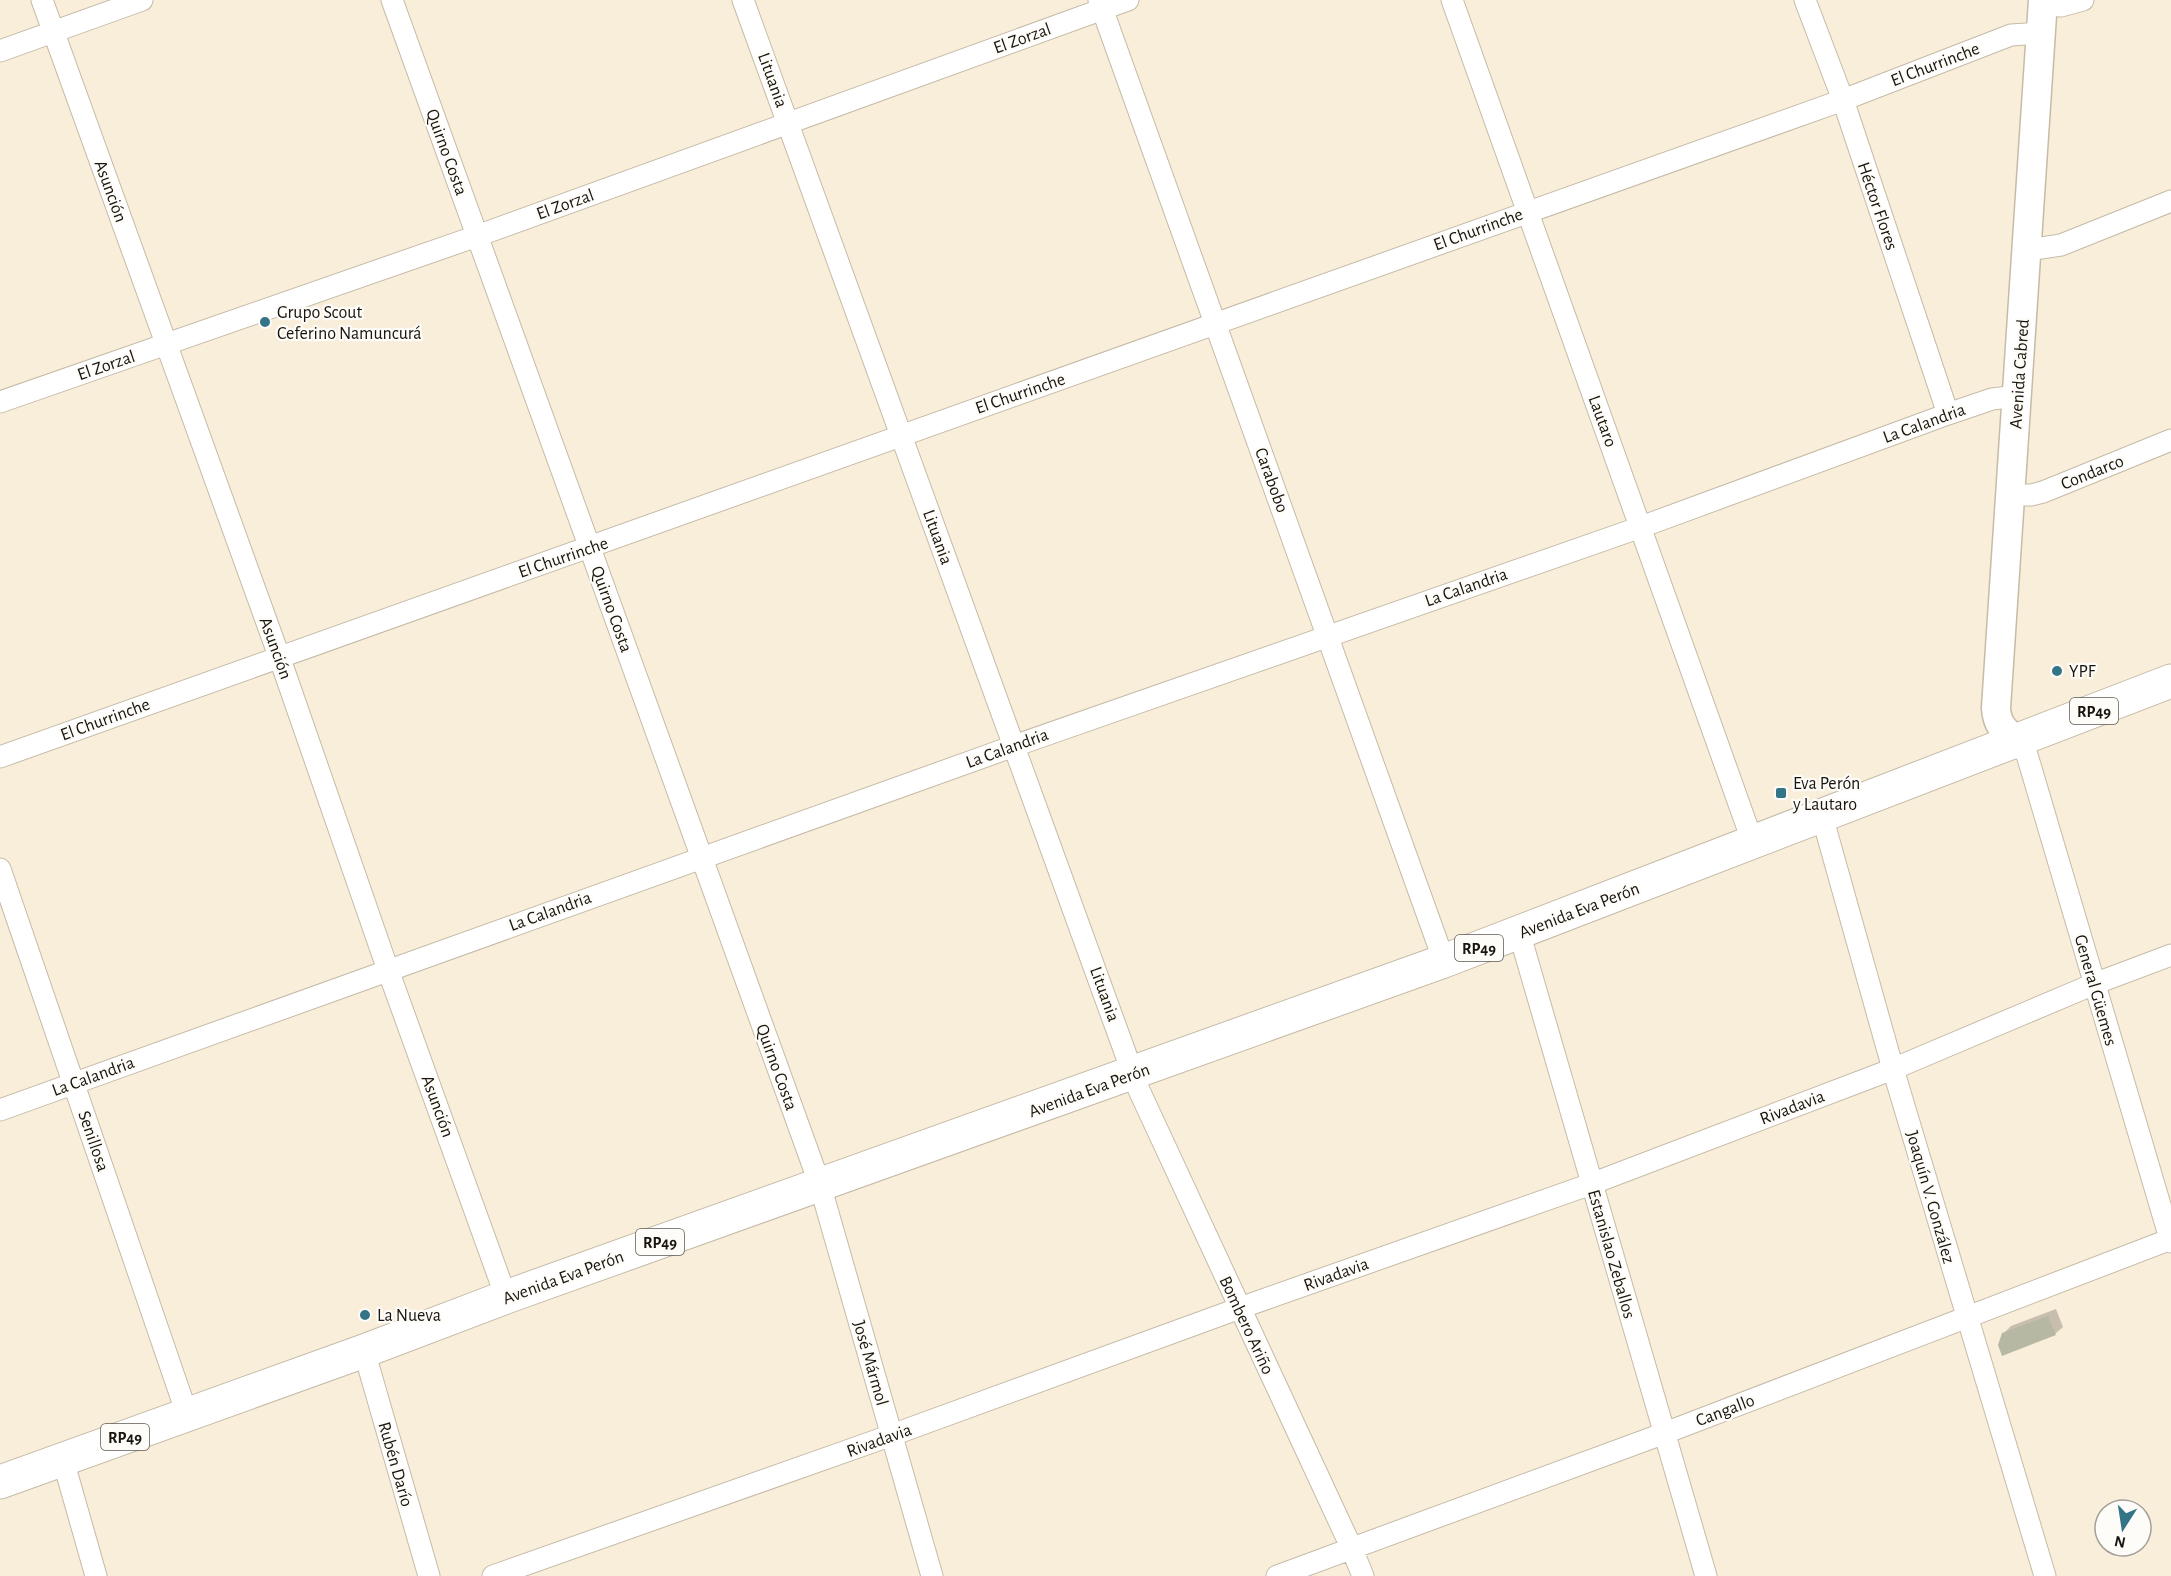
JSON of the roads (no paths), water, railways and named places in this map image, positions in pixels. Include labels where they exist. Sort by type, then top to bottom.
[{"type":"main road","name":"Avenida Eva Perón","points":[[0,1482],[364,1351],[506,1297],[1134,1074],[1444,961],[2171,681]]},
{"type":"street","name":"Asunción","points":[[42,0],[279,656],[506,1297]]},
{"type":"street","points":[[0,51],[142,0]]},
{"type":"street","name":"Quirno Costa","points":[[392,0],[820,1185]]},
{"type":"street","name":"Lituania","points":[[743,0],[1134,1074]]},
{"type":"street","name":"El Zorzal","points":[[0,402],[477,236],[789,122],[1101,4],[1128,0]]},
{"type":"street","name":"Lautaro","points":[[1452,0],[1753,843]]},
{"type":"street","name":"Héctor Flores","points":[[1805,0],[1842,100],[1948,414]]},
{"type":"street","points":[[2042,2],[2061,6],[2083,0]]},
{"type":"street","name":"Avenida Cabred","points":[[2016,741],[2001,727],[1997,719],[1996,708],[2042,2]]},
{"type":"street","name":"Carabobo","points":[[1101,4],[1444,961]]},
{"type":"street","name":"El Churrinche","points":[[0,757],[1842,100],[2011,35],[2040,33]]},
{"type":"street","points":[[2027,249],[2061,245],[2171,201]]},
{"type":"street","name":"La Calandria","points":[[0,1110],[701,857],[1641,527],[1948,414],[1992,399],[2018,396]]},
{"type":"street","name":"Condarco","points":[[2011,495],[2031,495],[2043,492],[2171,440]]},
{"type":"street","name":"General Güemes","points":[[2016,741],[2030,765],[2171,1240]]},
{"type":"street","name":"Joaquín V. González","points":[[1822,816],[1893,1069],[2044,1576]]},
{"type":"street","name":"Senillosa","points":[[0,869],[187,1414]]},
{"type":"street","name":"Estanislao Zeballos","points":[[1519,932],[1706,1576]]},
{"type":"street","name":"Rivadavia","points":[[493,1576],[892,1436],[1240,1308],[1591,1184],[1893,1069],[2094,984],[2171,955]]},
{"type":"street","name":"Bombero Ariño","points":[[1134,1074],[1144,1103],[1363,1576]]},
{"type":"street","name":"José Mármol","points":[[820,1185],[932,1576]]},
{"type":"street","name":"Cangallo","points":[[1276,1576],[1665,1433],[2171,1240]]},
{"type":"street","name":"Rubén Darío","points":[[364,1351],[429,1576]]},
{"type":"street","points":[[63,1460],[96,1576]]},
{"type":"place","name":"Grupo Scout Ceferino Namuncurá","points":[[265,322]]},
{"type":"place","name":"YPF","points":[[2057,671]]},
{"type":"place","name":"Eva Perón y Lautaro","points":[[1781,793]]},
{"type":"place","name":"La Nueva","points":[[365,1315]]}]
